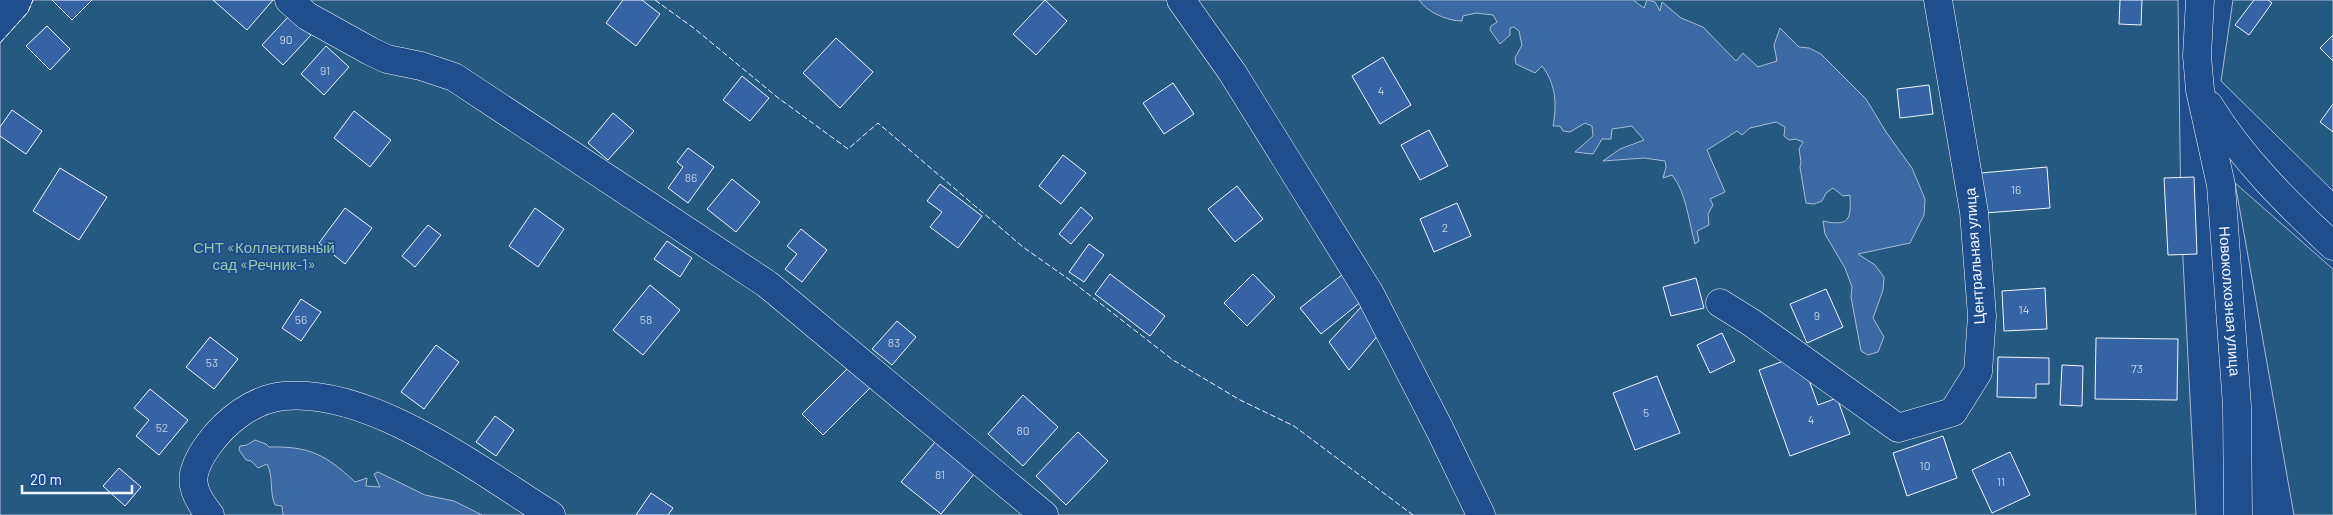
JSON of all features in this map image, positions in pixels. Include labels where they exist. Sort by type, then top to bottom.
[{"type":"street","points":[[289,0],[307,16],[387,59],[421,66],[454,77],[767,284],[1044,515]]},
{"type":"street","points":[[1181,0],[1232,72],[1370,294],[1440,430],[1481,515]]},
{"type":"street","name":"Центральная улица","points":[[1720,303],[1760,328],[1898,428],[1953,412],[1978,372],[1982,316],[1974,212],[1938,0]]},
{"type":"street","name":"Новоколхозная улица","points":[[2200,0],[2197,56],[2200,90],[2221,185],[2237,406],[2238,515]]},
{"type":"street","name":"Новоколхозная улица","points":[[2200,90],[2223,128],[2253,166],[2287,203],[2333,246]]},
{"type":"street","points":[[210,515],[202,505],[192,484],[194,472],[208,445],[228,423],[248,408],[282,396],[299,396],[338,401],[400,424],[440,445],[551,515]]},
{"type":"green space","name":"СНТ «Коллективный сад «Речник-1»","points":[[33,0],[2178,0],[2181,220],[2196,515],[0,515],[0,43],[28,12]]},
{"type":"green space","points":[[2233,0],[2333,0],[2333,191],[2221,81]]},
{"type":"green space","points":[[2235,183],[2333,269],[2333,515],[2294,515]]},
{"type":"shaded area","points":[[1419,0],[1633,0],[1644,8],[1647,0],[1655,2],[1660,11],[1662,2],[1681,18],[1703,27],[1736,61],[1743,53],[1758,67],[1777,61],[1774,45],[1780,28],[1799,47],[1809,48],[1821,54],[1866,99],[1886,132],[1912,168],[1925,199],[1924,215],[1910,243],[1858,254],[1875,265],[1884,277],[1883,290],[1873,318],[1884,337],[1878,352],[1868,355],[1861,351],[1851,297],[1852,287],[1845,268],[1825,234],[1823,221],[1839,223],[1847,219],[1850,210],[1850,195],[1843,196],[1833,188],[1826,193],[1822,201],[1814,204],[1806,203],[1799,149],[1803,142],[1796,139],[1789,140],[1784,136],[1785,127],[1776,122],[1750,128],[1742,135],[1737,131],[1707,150],[1725,192],[1710,199],[1713,205],[1708,214],[1709,225],[1697,231],[1699,241],[1695,244],[1681,190],[1672,175],[1663,178],[1666,167],[1665,161],[1644,158],[1603,161],[1620,149],[1644,140],[1632,126],[1612,129],[1611,139],[1602,139],[1593,154],[1575,152],[1593,136],[1592,126],[1585,123],[1570,132],[1563,131],[1560,126],[1553,126],[1555,102],[1553,87],[1547,73],[1542,66],[1535,73],[1516,64],[1515,58],[1522,45],[1519,31],[1514,27],[1510,28],[1510,35],[1500,44],[1490,30],[1491,26],[1497,22],[1493,15],[1476,13],[1463,16],[1462,21],[1450,19],[1432,12]]},
{"type":"shaded area","points":[[255,440],[269,447],[296,448],[316,454],[335,465],[355,482],[367,478],[366,486],[380,487],[374,474],[378,472],[425,495],[454,501],[482,515],[283,515],[282,506],[275,505],[273,500],[267,464],[258,468],[251,461],[246,460],[239,450],[240,446],[247,445]]},
{"type":"building","points":[[52,0],[92,0],[72,20]]},
{"type":"building","points":[[213,0],[273,0],[247,30]]},
{"type":"building","points":[[623,0],[642,0],[660,14],[636,46],[606,23]]},
{"type":"building","points":[[1045,0],[1067,21],[1036,55],[1013,34]]},
{"type":"building","points":[[2120,0],[2142,0],[2141,25],[2119,24]]},
{"type":"building","points":[[2254,0],[2268,0],[2272,3],[2249,35],[2235,25]]},
{"type":"building","points":[[289,16],[311,35],[283,65],[262,45]]},
{"type":"building","points":[[47,26],[70,49],[50,70],[26,46]]},
{"type":"building","points":[[2333,35],[2333,61],[2320,48]]},
{"type":"building","points":[[836,38],[873,72],[840,108],[803,73]]},
{"type":"building","points":[[326,46],[349,67],[324,95],[301,74]]},
{"type":"building","points":[[1383,57],[1411,105],[1380,124],[1352,76]]},
{"type":"building","points":[[742,76],[769,98],[750,121],[723,100]]},
{"type":"building","points":[[1173,83],[1194,114],[1164,134],[1143,103]]},
{"type":"building","points":[[1929,85],[1933,114],[1900,118],[1897,89]]},
{"type":"building","points":[[2333,104],[2333,132],[2320,122]]},
{"type":"building","points":[[12,110],[42,131],[26,154],[0,136],[0,127]]},
{"type":"building","points":[[354,111],[391,140],[370,167],[334,138]]},
{"type":"building","points":[[613,113],[634,131],[608,160],[588,143]]},
{"type":"building","points":[[1429,130],[1448,166],[1420,180],[1401,145]]},
{"type":"building","points":[[688,148],[714,167],[688,203],[668,188],[683,167],[677,162]]},
{"type":"building","points":[[1063,155],[1086,173],[1061,204],[1039,186]]},
{"type":"building","points":[[2047,167],[2050,208],[1985,213],[1981,173]]},
{"type":"building","points":[[60,168],[107,197],[79,240],[33,211]]},
{"type":"building","points":[[2194,177],[2197,254],[2168,255],[2164,178]]},
{"type":"building","points":[[732,179],[760,202],[736,232],[707,209]]},
{"type":"building","points":[[940,184],[982,216],[958,248],[930,227],[942,212],[927,201]]},
{"type":"building","points":[[1237,186],[1263,219],[1235,242],[1208,209]]},
{"type":"building","points":[[1457,203],[1471,236],[1434,252],[1420,219]]},
{"type":"building","points":[[1081,207],[1093,218],[1071,244],[1059,234]]},
{"type":"building","points":[[345,208],[372,228],[345,264],[319,243]]},
{"type":"building","points":[[535,208],[564,229],[538,267],[509,246]]},
{"type":"building","points":[[428,225],[441,235],[415,267],[402,256]]},
{"type":"building","points":[[801,229],[827,250],[802,282],[785,269],[797,254],[787,246]]},
{"type":"building","points":[[667,241],[692,258],[680,277],[654,259]]},
{"type":"building","points":[[1089,244],[1104,255],[1084,282],[1069,272]]},
{"type":"building","points":[[1347,271],[1367,297],[1321,334],[1300,308]]},
{"type":"building","points":[[1110,274],[1165,316],[1150,336],[1095,294]]},
{"type":"building","points":[[1253,274],[1275,297],[1247,326],[1224,303]]},
{"type":"building","points":[[1696,278],[1704,308],[1671,316],[1663,287]]},
{"type":"building","points":[[650,285],[680,310],[643,355],[613,330]]},
{"type":"building","points":[[2045,288],[2047,329],[2004,331],[2002,291]]},
{"type":"building","points":[[1826,289],[1843,327],[1807,343],[1790,304]]},
{"type":"building","points":[[301,299],[321,312],[301,341],[282,328]]},
{"type":"building","points":[[1362,306],[1379,334],[1349,370],[1329,342]]},
{"type":"building","points":[[897,321],[916,337],[892,365],[872,349]]},
{"type":"building","points":[[1722,333],[1735,361],[1710,373],[1697,345]]},
{"type":"building","points":[[210,337],[238,359],[214,389],[186,367]]},
{"type":"building","points":[[2096,338],[2178,339],[2177,400],[2095,399]]},
{"type":"building","points":[[436,345],[459,362],[424,409],[401,392]]},
{"type":"building","points":[[1800,355],[1818,405],[1837,398],[1850,434],[1790,456],[1759,370]]},
{"type":"building","points":[[1998,357],[2049,358],[2049,384],[2036,384],[2036,398],[1997,397]]},
{"type":"building","points":[[856,360],[877,381],[823,435],[802,414]]},
{"type":"building","points":[[2062,365],[2083,366],[2082,406],[2060,405]]},
{"type":"building","points":[[1657,376],[1680,433],[1635,450],[1613,393]]},
{"type":"building","points":[[150,389],[188,420],[159,455],[136,436],[149,420],[134,408]]},
{"type":"building","points":[[1023,395],[1058,427],[1023,466],[988,434]]},
{"type":"building","points":[[495,416],[514,430],[496,456],[476,442]]},
{"type":"building","points":[[1078,432],[1108,461],[1066,505],[1036,476]]},
{"type":"building","points":[[940,436],[979,468],[941,514],[901,482]]},
{"type":"building","points":[[1943,436],[1957,478],[1907,496],[1893,453]]},
{"type":"building","points":[[2010,452],[2030,495],[1992,513],[1972,470]]},
{"type":"building","points":[[119,468],[141,487],[125,506],[103,486]]},
{"type":"building","points":[[651,493],[673,508],[668,515],[636,515]]},
{"type":"fence","points":[[0,43],[28,12],[33,0]]},
{"type":"fence","points":[[655,0],[695,29],[777,97],[848,149],[878,123],[1023,247],[1074,283],[1173,360],[1240,400],[1294,426],[1413,515]]}]
